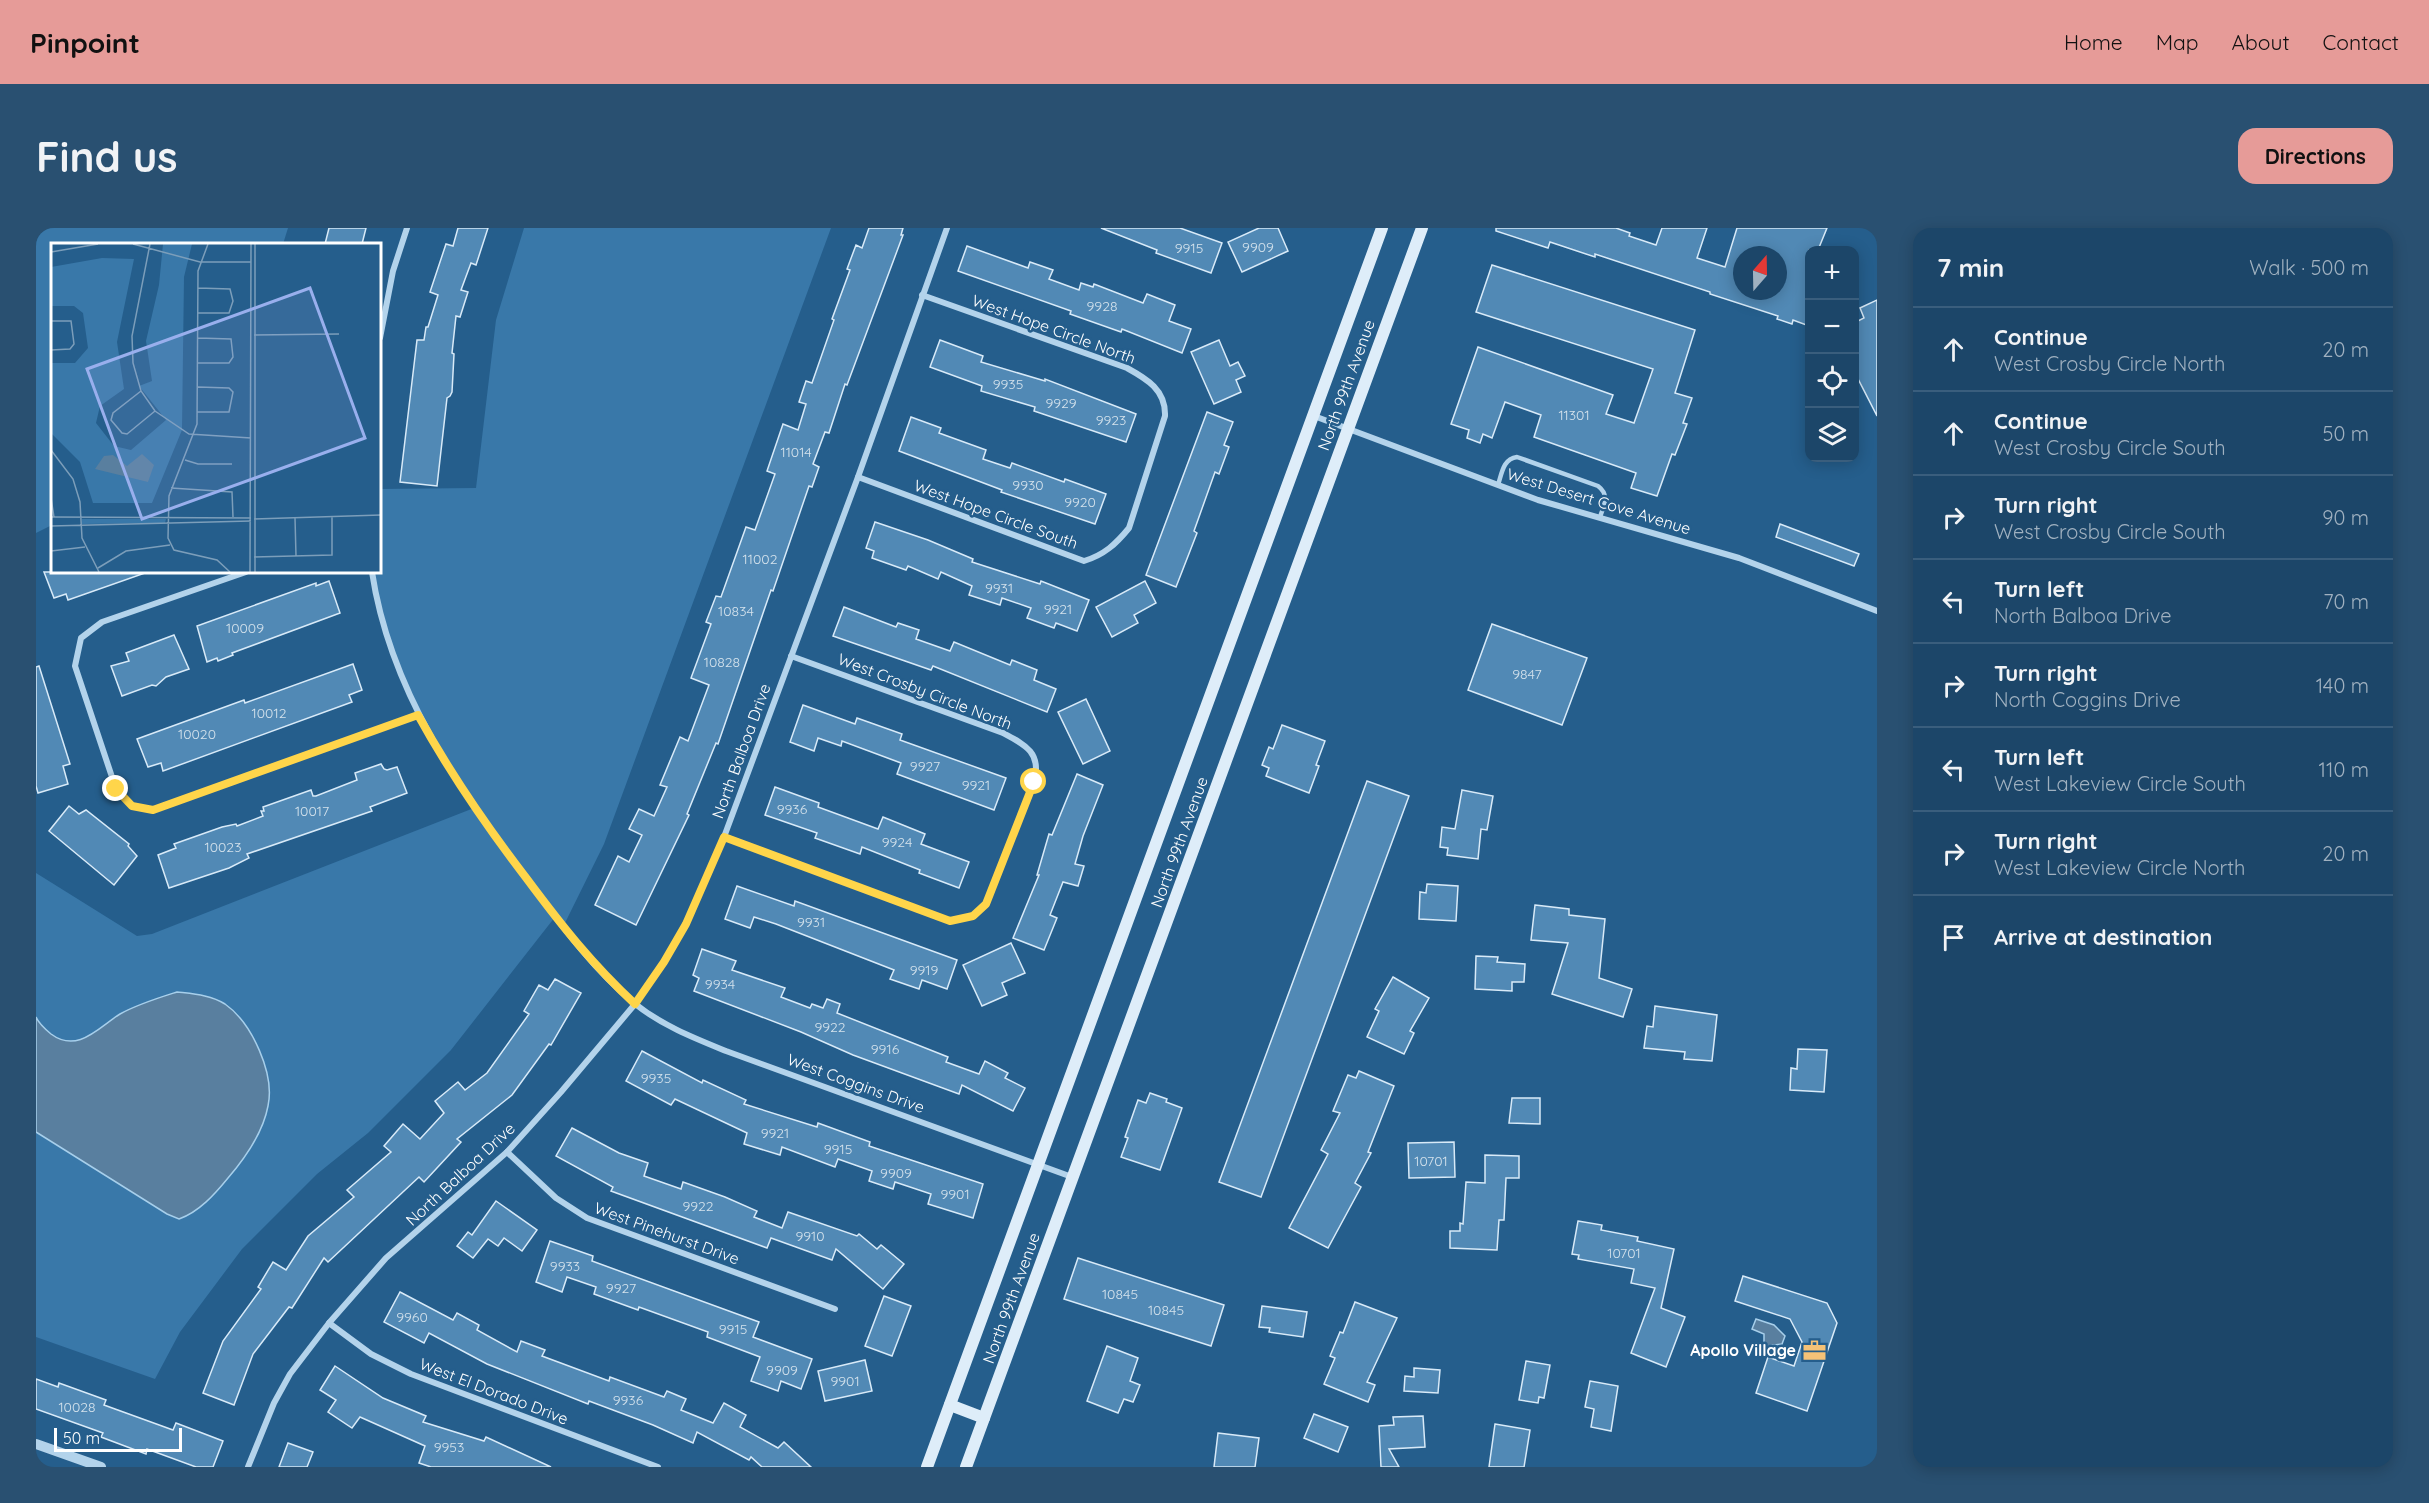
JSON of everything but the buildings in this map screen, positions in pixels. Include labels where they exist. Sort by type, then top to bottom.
[{"type":"main road","name":"North 99th Avenue","points":[[927,1467],[1382,228]]},
{"type":"main road","name":"North 99th Avenue","points":[[966,1467],[1422,228]]},
{"type":"main road","points":[[950,1405],[984,1418]]},
{"type":"street","points":[[381,333],[393,271],[407,228]]},
{"type":"street","name":"North Balboa Drive","points":[[248,1467],[274,1403],[290,1374],[329,1323],[386,1258],[507,1152],[561,1092],[635,1004],[664,962],[686,924],[724,837],[858,477],[947,228]]},
{"type":"street","name":"West Hope Circle North","points":[[922,295],[1126,368],[1146,378],[1160,393],[1165,403],[1165,416],[1148,472]]},
{"type":"street","name":"West Desert Cove Avenue","points":[[1314,416],[1538,500],[1739,558],[1877,611]]},
{"type":"street","name":"West Hope Circle South","points":[[858,477],[1084,561],[1098,557],[1117,543],[1129,528],[1148,472]]},
{"type":"street","points":[[243,573],[102,622],[81,638],[75,666],[116,789],[132,806],[153,810],[418,715]]},
{"type":"street","name":"West Coggins Drive","points":[[372,573],[399,674],[443,760],[501,844],[583,952],[635,1004],[682,1033],[726,1051],[1073,1177]]},
{"type":"street","name":"West Crosby Circle North","points":[[724,837],[950,921],[973,916],[986,904],[1014,833],[1038,768],[1029,748],[1003,733],[791,656]]},
{"type":"street","name":"West Pinehurst Drive","points":[[507,1152],[556,1198],[587,1218],[835,1309]]},
{"type":"street","name":"West El Dorado Drive","points":[[329,1323],[371,1354],[411,1374],[658,1467]]},
{"type":"street","points":[[36,1444],[101,1467]]},
{"type":"lane","points":[[1498,485],[1505,462],[1510,458],[1517,458],[1598,486],[1606,495],[1600,518]]},
{"type":"shaded area","points":[[36,228],[288,228],[283,243],[51,243],[51,526],[36,533]]},
{"type":"shaded area","points":[[524,228],[831,228],[604,844],[563,927],[555,917],[451,1050],[368,1133],[317,1174],[242,1249],[180,1332],[155,1379],[36,1337],[36,873],[137,936],[152,934],[474,808],[399,674],[372,573],[381,573],[381,489],[476,488],[496,320]]},
{"type":"shaded area","points":[[177,992],[214,999],[225,1004],[235,1013],[244,1023],[259,1050],[265,1065],[269,1093],[266,1116],[262,1126],[241,1162],[206,1202],[179,1219],[167,1214],[36,1132],[36,1017],[51,1034],[70,1041],[79,1040],[127,1010]]},
{"type":"shaded area","points":[[1756,1319],[1774,1325],[1785,1336],[1782,1344],[1767,1346],[1764,1342],[1764,1334],[1752,1329]]},
{"type":"place","name":"Apollo Village","points":[[1814,1350]]},
{"type":"route","points":[[116,789],[132,806],[153,810],[418,715],[443,760],[494,836],[583,952],[606,978],[635,1004],[664,962],[686,924],[724,837],[950,921],[973,916],[986,904],[1034,782]]}]
